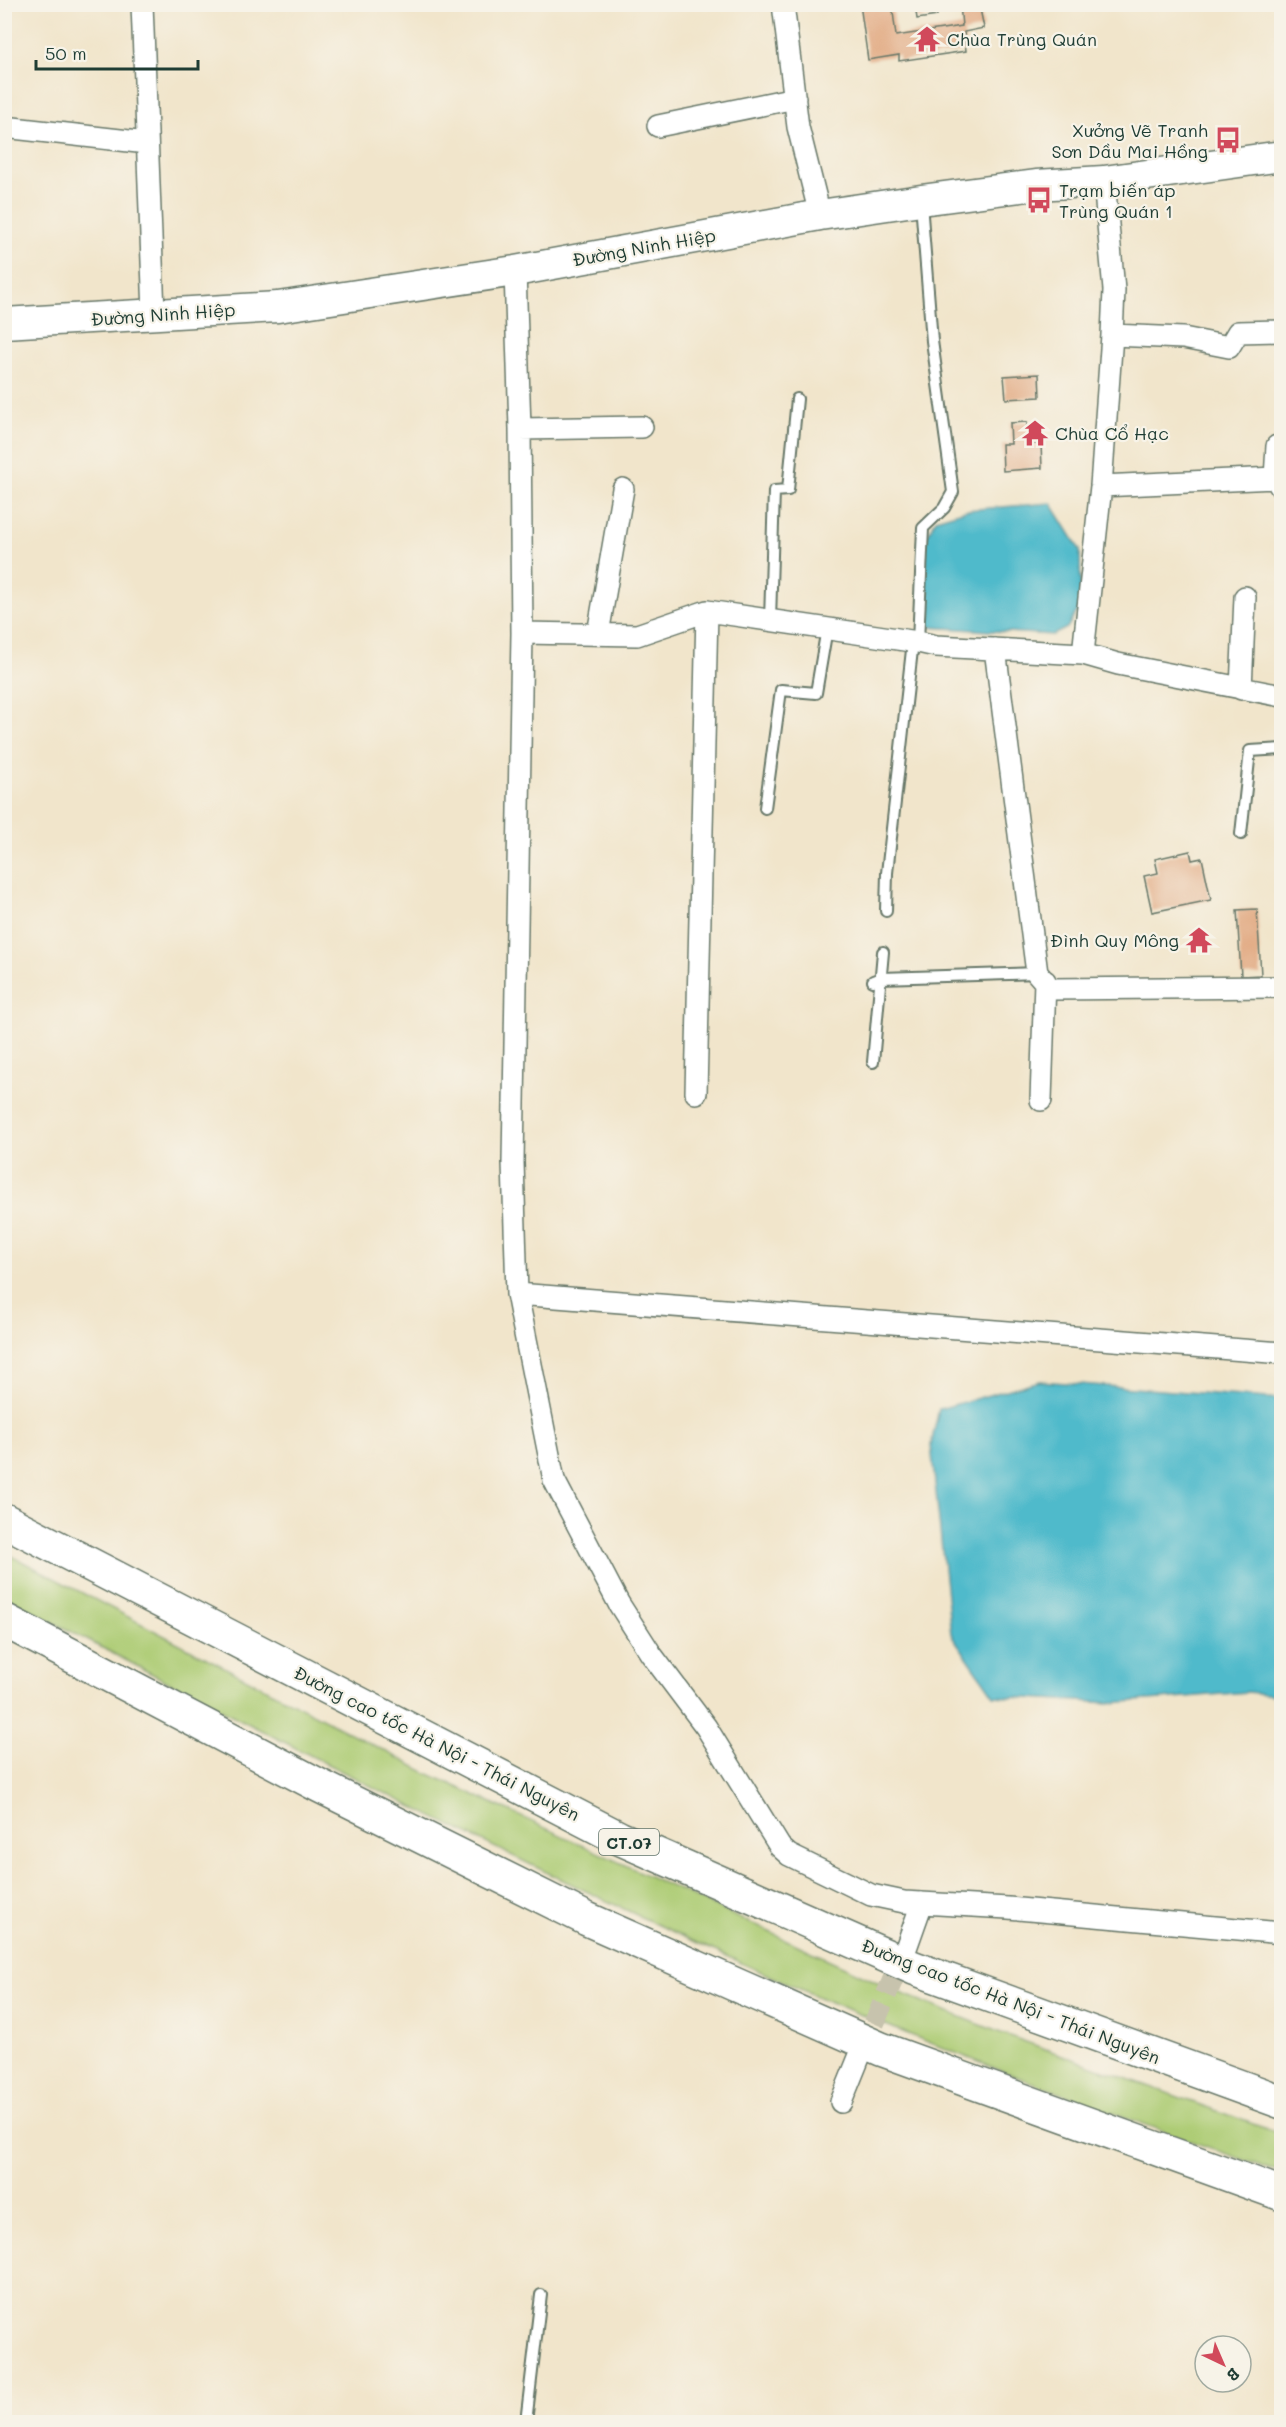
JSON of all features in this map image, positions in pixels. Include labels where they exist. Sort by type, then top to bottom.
[{"type":"highway","name":"Đường cao tốc Hà Nội - Thái Nguyên","points":[[4,1520],[619,1838],[914,1968],[1281,2102]]},
{"type":"highway","points":[[4,1620],[320,1786],[587,1919],[881,2049],[1281,2194]]},
{"type":"main road","name":"Đường Ninh Hiệp","points":[[4,323],[278,307],[515,271],[820,215],[1036,185],[1104,181],[1281,156]]},
{"type":"street","points":[[142,4],[154,314]]},
{"type":"street","points":[[783,4],[798,127],[820,215]]},
{"type":"street","points":[[658,126],[795,98]]},
{"type":"street","points":[[4,127],[147,143]]},
{"type":"street","points":[[1083,654],[1101,486],[1114,290],[1104,181]]},
{"type":"street","points":[[515,271],[520,429],[522,633],[513,1161],[517,1294],[554,1480],[620,1604],[651,1654],[706,1727],[780,1847],[789,1856],[871,1895],[904,1902],[1053,1912],[1281,1933]]},
{"type":"street","points":[[1112,335],[1183,338],[1229,347],[1238,332],[1281,330]]},
{"type":"street","points":[[520,429],[642,427]]},
{"type":"street","points":[[1101,486],[1278,484],[1277,446],[1281,445]]},
{"type":"street","points":[[598,634],[623,489]]},
{"type":"street","points":[[1242,689],[1245,597]]},
{"type":"street","points":[[522,633],[637,634],[707,611],[936,646],[1083,654],[1118,664],[1281,696]]},
{"type":"street","points":[[696,1094],[707,611]]},
{"type":"street","points":[[995,650],[1041,977],[1041,1100]]},
{"type":"street","points":[[1041,977],[1051,989],[1070,990],[1281,987]]},
{"type":"street","points":[[517,1294],[1281,1353]]},
{"type":"street","points":[[905,1951],[922,1904]]},
{"type":"street","points":[[841,2102],[860,2055]]},
{"type":"lane","points":[[886,911],[887,873],[915,641],[922,528],[944,508],[953,492],[932,341],[921,200]]},
{"type":"lane","points":[[770,620],[774,490],[788,490],[797,399]]},
{"type":"lane","points":[[765,808],[781,690],[816,693],[828,628]]},
{"type":"lane","points":[[1241,834],[1251,751],[1281,749]]},
{"type":"lane","points":[[873,1062],[877,980],[883,952]]},
{"type":"lane","points":[[877,980],[1041,977]]},
{"type":"lane","points":[[526,2422],[542,2295]]},
{"type":"green space","points":[[4,1552],[427,1773],[903,1994],[1001,2033],[1281,2134],[1281,2173],[1026,2080],[837,2005],[677,1934],[483,1842],[5,1597]]},
{"type":"water","points":[[1051,503],[1080,550],[1081,605],[1067,628],[1053,635],[928,627],[923,598],[922,545],[936,519],[966,510]]},
{"type":"water","points":[[1039,1381],[1281,1399],[1281,1696],[1248,1692],[1110,1703],[994,1696],[951,1634],[931,1445],[939,1409]]},
{"type":"building","points":[[860,4],[892,4],[896,36],[962,26],[960,4],[979,4],[984,28],[964,32],[966,51],[899,61],[899,55],[868,60]]},
{"type":"building","points":[[915,4],[936,4],[937,16],[917,19]]},
{"type":"building","points":[[1039,374],[1040,397],[1006,399],[1004,376]]},
{"type":"building","points":[[1027,422],[1028,444],[1041,444],[1042,468],[1003,471],[1002,444],[1011,444],[1010,423]]},
{"type":"building","points":[[1190,851],[1192,860],[1202,858],[1211,900],[1152,912],[1144,876],[1158,873],[1155,859]]},
{"type":"building","points":[[1257,909],[1261,975],[1241,976],[1237,910]]},
{"type":"tunnel","points":[[862,2052],[905,1951]]},
{"type":"place","name":"Chùa Trùng Quán","points":[[927,39]]},
{"type":"place","name":"Xưởng Vẽ Tranh Sơn Dầu Mai Hồng","points":[[1228,140]]},
{"type":"place","name":"Trạm biến áp Trùng Quán 1","points":[[1039,200]]},
{"type":"place","name":"Chùa Cổ Hạc","points":[[1035,433]]},
{"type":"place","name":"Đình Quy Mông","points":[[1199,940]]}]
